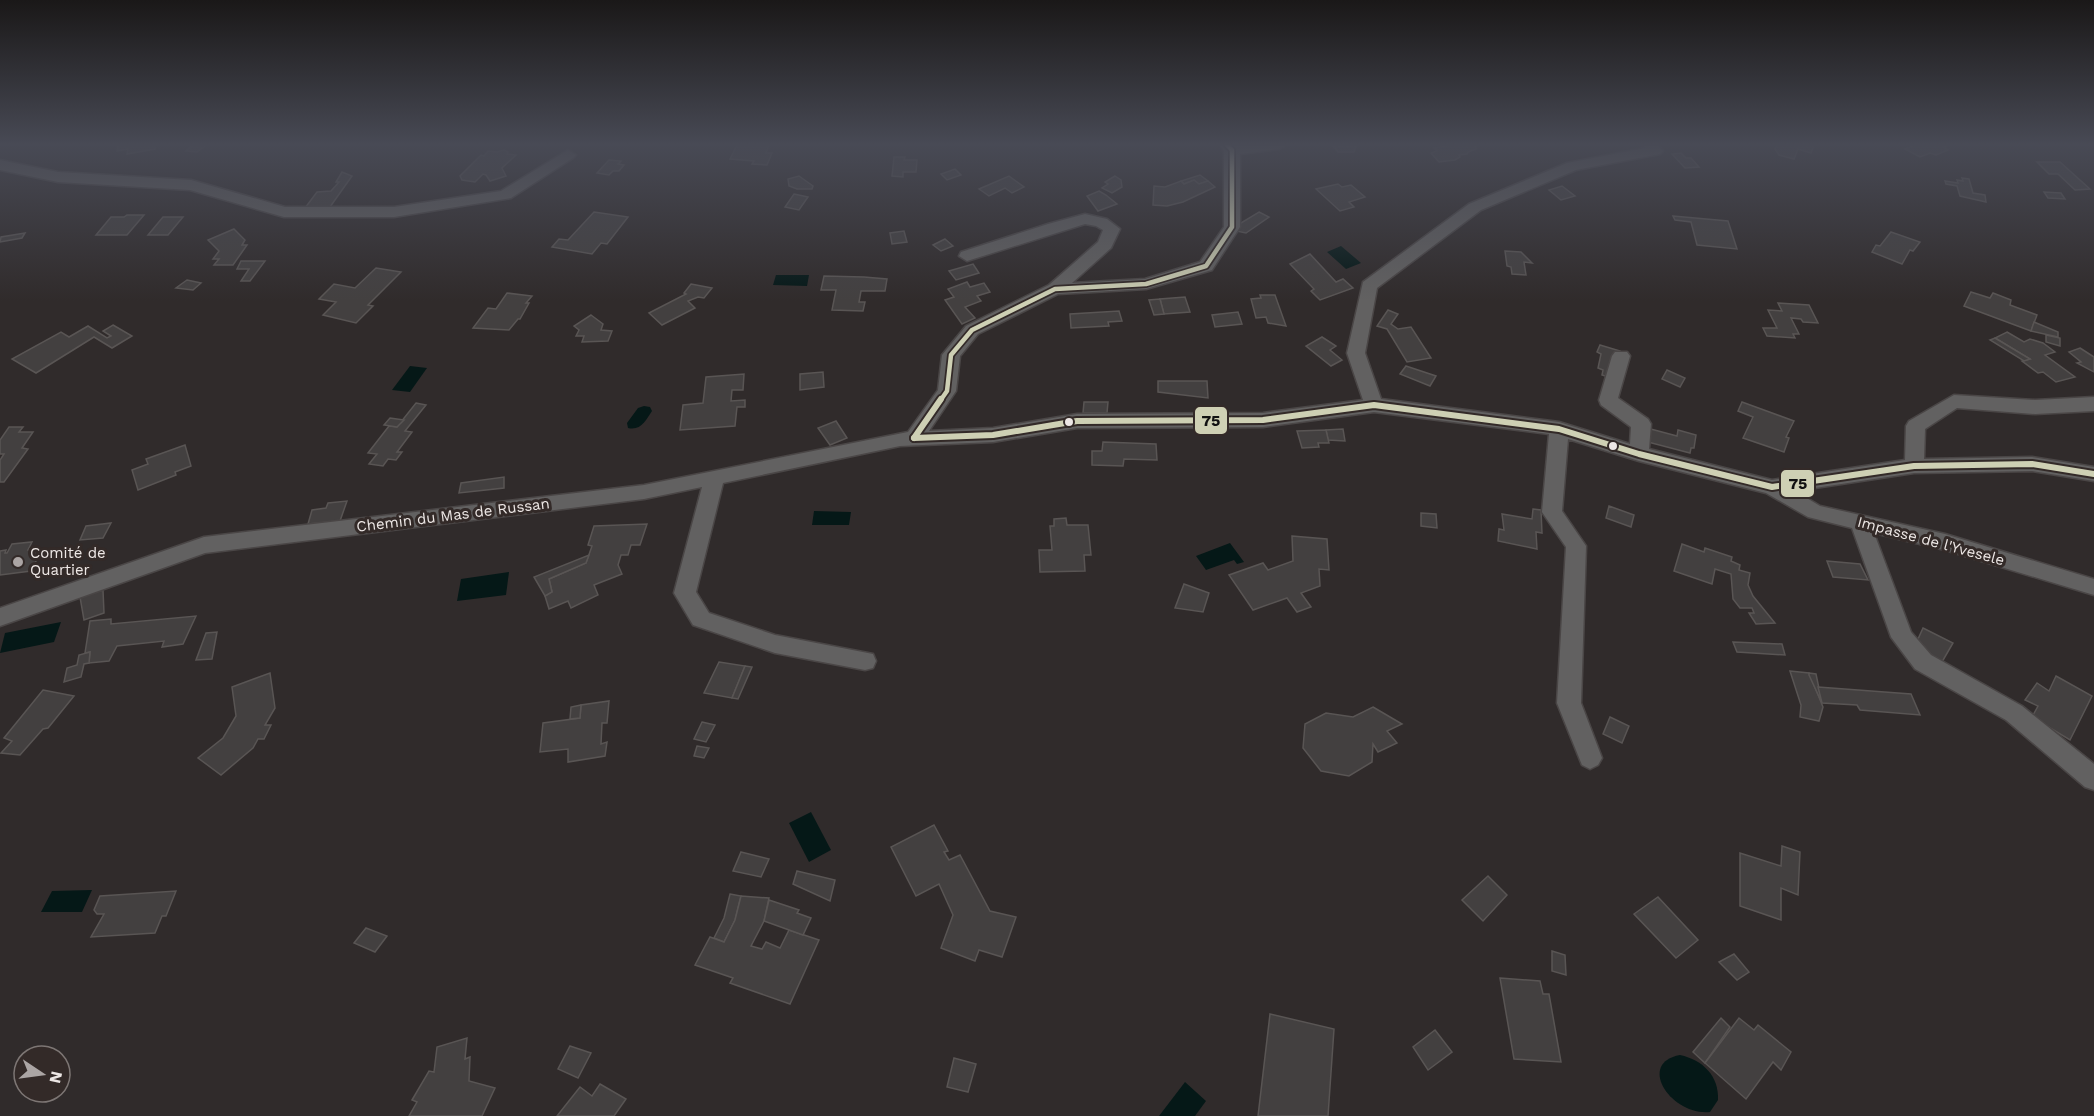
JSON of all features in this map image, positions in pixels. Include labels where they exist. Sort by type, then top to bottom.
[{"type":"street","points":[[233,197],[284,212],[394,212],[491,197]]},
{"type":"street","points":[[1055,289],[1146,284],[1206,266],[1232,227],[1231,197]]},
{"type":"street","points":[[1374,405],[1356,353],[1369,286],[1475,207],[1498,197]]},
{"type":"street","points":[[914,438],[947,391],[951,355],[972,330],[1055,289],[1105,244],[1112,229],[1101,222],[1084,219],[967,256]]},
{"type":"street","points":[[1621,356],[1608,400],[1641,424],[1639,454]]},
{"type":"street","points":[[1914,466],[1916,426],[1954,401],[2035,406],[2094,404]]},
{"type":"street","name":"Chemin du Mas de Russan","points":[[0,617],[204,545],[644,492],[900,439],[993,435],[1077,422],[1263,420],[1374,405],[1559,429],[1639,454],[1772,487]]},
{"type":"street","points":[[1559,429],[1552,512],[1575,546],[1569,703],[1590,758]]},
{"type":"street","points":[[1772,487],[1914,466],[2032,464],[2094,474]]},
{"type":"street","points":[[714,478],[685,593],[701,619],[775,644],[865,661]]},
{"type":"street","name":"Impasse de l'Yvesele","points":[[1772,487],[1815,512],[1946,542],[2094,587]]},
{"type":"street","points":[[1860,522],[1902,638],[1923,662],[2014,712],[2094,779]]},
{"type":"shaded area","points":[[1341,246],[1361,263],[1346,269],[1327,252]]},
{"type":"shaded area","points":[[776,275],[809,275],[807,286],[773,285]]},
{"type":"shaded area","points":[[410,366],[427,368],[410,392],[392,390]]},
{"type":"shaded area","points":[[650,407],[652,411],[645,421],[636,428],[628,428],[627,423],[638,408]]},
{"type":"shaded area","points":[[814,511],[851,512],[849,525],[812,525]]},
{"type":"shaded area","points":[[1230,543],[1244,562],[1237,564],[1234,560],[1206,570],[1196,556]]},
{"type":"shaded area","points":[[509,572],[506,595],[457,601],[461,579]]},
{"type":"shaded area","points":[[61,622],[54,642],[0,653],[5,633]]},
{"type":"shaded area","points":[[811,812],[831,850],[809,862],[789,823]]},
{"type":"shaded area","points":[[92,890],[82,912],[41,912],[52,891]]},
{"type":"shaded area","points":[[1680,1055],[1702,1065],[1708,1070],[1716,1084],[1718,1100],[1710,1112],[1696,1111],[1683,1106],[1664,1088],[1660,1078],[1661,1068],[1667,1060]]},
{"type":"shaded area","points":[[1185,1082],[1206,1101],[1195,1116],[1159,1116]]},
{"type":"building","points":[[313,197],[337,197],[330,207],[305,208]]},
{"type":"building","points":[[792,197],[808,197],[799,210],[785,207]]},
{"type":"building","points":[[1088,197],[1109,197],[1117,204],[1098,211]]},
{"type":"building","points":[[1153,197],[1193,197],[1167,206],[1153,205]]},
{"type":"building","points":[[1325,197],[1365,197],[1349,202],[1354,207],[1340,211]]},
{"type":"building","points":[[1965,197],[1985,197],[1986,202]]},
{"type":"building","points":[[2064,197],[2065,199],[2048,198]]},
{"type":"building","points":[[594,212],[628,217],[607,244],[601,243],[592,254],[552,247],[559,239],[568,240]]},
{"type":"building","points":[[1259,212],[1269,217],[1246,233],[1236,231],[1236,226]]},
{"type":"building","points":[[144,215],[127,235],[96,235],[111,217]]},
{"type":"building","points":[[1673,216],[1728,221],[1737,249],[1697,245],[1691,222],[1675,220]]},
{"type":"building","points":[[163,217],[183,217],[168,235],[148,235]]},
{"type":"building","points":[[234,229],[245,240],[242,245],[247,245],[233,265],[214,265],[219,259],[213,259],[219,251],[208,240]]},
{"type":"building","points":[[904,231],[907,242],[892,244],[890,233]]},
{"type":"building","points":[[1891,232],[1920,242],[1913,251],[1910,250],[1902,264],[1872,252],[1876,245],[1880,246]]},
{"type":"building","points":[[25,233],[22,238],[0,242],[1,237]]},
{"type":"building","points":[[945,239],[953,246],[941,251],[933,245]]},
{"type":"building","points":[[1505,251],[1521,252],[1532,263],[1524,262],[1526,275],[1512,274],[1511,267],[1507,266]]},
{"type":"building","points":[[1310,254],[1336,282],[1343,279],[1353,288],[1320,300],[1311,291],[1314,289],[1290,264]]},
{"type":"building","points":[[241,261],[265,261],[250,281],[241,281],[249,269],[237,269]]},
{"type":"building","points":[[973,264],[979,273],[956,280],[949,271]]},
{"type":"building","points":[[376,268],[401,272],[368,305],[373,306],[356,323],[323,315],[336,302],[319,299],[334,284],[355,288]]},
{"type":"building","points":[[824,276],[887,279],[885,291],[861,291],[859,302],[865,302],[863,311],[832,310],[836,290],[821,290]]},
{"type":"building","points":[[187,280],[201,283],[193,290],[176,288]]},
{"type":"building","points":[[967,282],[970,287],[984,283],[990,292],[977,296],[981,301],[965,307],[975,318],[962,324],[945,300],[954,297],[948,289]]},
{"type":"building","points":[[691,284],[712,288],[704,298],[698,297],[688,301],[695,308],[662,325],[649,313],[686,294],[684,293]]},
{"type":"building","points":[[1971,292],[1990,298],[1993,293],[2011,300],[2010,305],[2037,315],[2031,331],[1964,306]]},
{"type":"building","points":[[507,293],[532,296],[526,303],[529,303],[520,319],[509,330],[473,328],[488,308],[496,309]]},
{"type":"building","points":[[1260,295],[1275,295],[1286,326],[1268,323],[1266,317],[1256,318],[1251,299],[1261,298]]},
{"type":"building","points":[[1185,297],[1190,312],[1164,314],[1160,299]]},
{"type":"building","points":[[1160,299],[1164,314],[1154,315],[1149,300]]},
{"type":"building","points":[[1778,303],[1809,305],[1818,323],[1791,318],[1799,334],[1793,334],[1795,338],[1767,336],[1763,328],[1777,328],[1768,310],[1782,311]]},
{"type":"building","points":[[1388,310],[1398,314],[1391,324],[1398,329],[1411,327],[1431,358],[1407,362],[1387,329],[1377,326]]},
{"type":"building","points":[[1119,311],[1122,321],[1108,322],[1109,326],[1071,328],[1070,314]]},
{"type":"building","points":[[1238,312],[1242,324],[1215,327],[1212,315]]},
{"type":"building","points":[[591,315],[603,324],[601,330],[612,331],[608,341],[582,342],[584,336],[576,336],[579,330],[574,326]]},
{"type":"building","points":[[2034,322],[2058,332],[2058,337],[2031,331]]},
{"type":"building","points":[[113,325],[132,336],[112,348],[94,337],[36,373],[12,359],[61,332],[69,337],[88,326],[107,338],[111,336],[103,331]]},
{"type":"building","points":[[2007,332],[2024,342],[2030,339],[2043,343],[2055,352],[2045,355],[2075,377],[2056,382],[2043,372],[2038,373],[2022,361],[2030,359],[1995,338]]},
{"type":"building","points":[[2046,335],[2060,338],[2060,346],[2046,342]]},
{"type":"building","points":[[1322,337],[1336,346],[1330,350],[1342,360],[1331,366],[1306,346]]},
{"type":"building","points":[[1995,338],[2030,359],[2024,361],[1990,340]]},
{"type":"building","points":[[1600,345],[1620,351],[1612,378],[1602,375],[1603,370],[1598,368],[1601,354],[1597,352]]},
{"type":"building","points":[[2080,348],[2094,357],[2094,372],[2077,363],[2081,362],[2069,352]]},
{"type":"building","points":[[1406,366],[1436,376],[1430,386],[1400,374]]},
{"type":"building","points":[[1667,370],[1685,378],[1680,387],[1662,379]]},
{"type":"building","points":[[823,372],[824,387],[800,390],[800,374]]},
{"type":"building","points":[[744,374],[743,390],[732,390],[731,401],[745,400],[745,407],[737,407],[735,426],[680,430],[683,405],[703,403],[706,377]]},
{"type":"building","points":[[1158,381],[1207,381],[1208,398],[1158,392]]},
{"type":"building","points":[[1084,402],[1108,402],[1107,413],[1083,413]]},
{"type":"building","points":[[1742,402],[1794,421],[1786,437],[1789,438],[1784,452],[1743,438],[1753,417],[1738,411]]},
{"type":"building","points":[[416,403],[426,405],[405,431],[412,432],[397,452],[402,452],[396,460],[388,459],[383,466],[369,464],[377,454],[368,453],[389,426],[397,427]]},
{"type":"building","points":[[390,418],[404,420],[397,427],[384,425]]},
{"type":"building","points":[[836,421],[847,438],[830,445],[818,428]]},
{"type":"building","points":[[9,427],[23,427],[19,432],[33,432],[22,448],[28,449],[4,482],[0,482],[0,460],[4,454],[0,454],[0,440]]},
{"type":"building","points":[[1647,428],[1677,436],[1678,430],[1696,435],[1694,448],[1691,448],[1690,453],[1644,441]]},
{"type":"building","points":[[1343,429],[1345,441],[1328,440],[1326,430]]},
{"type":"building","points":[[1326,430],[1329,443],[1318,443],[1319,447],[1302,448],[1297,431]]},
{"type":"building","points":[[1103,442],[1156,444],[1157,460],[1124,459],[1123,466],[1092,465],[1092,451],[1102,451]]},
{"type":"building","points":[[185,445],[191,466],[175,472],[176,475],[138,490],[132,470],[148,464],[146,459]]},
{"type":"building","points":[[504,477],[504,488],[459,493],[461,483]]},
{"type":"building","points":[[347,501],[340,521],[308,524],[312,510],[326,508],[328,503]]},
{"type":"building","points":[[1609,506],[1634,515],[1631,527],[1606,518]]},
{"type":"building","points":[[1533,509],[1541,510],[1542,533],[1536,532],[1537,549],[1498,541],[1499,529],[1504,530],[1502,514],[1532,519]]},
{"type":"building","points":[[1421,513],[1436,514],[1437,528],[1421,526]]},
{"type":"building","points":[[1066,518],[1067,525],[1088,525],[1091,555],[1084,555],[1085,571],[1040,572],[1039,550],[1052,550],[1050,526],[1054,526],[1054,519]]},
{"type":"building","points":[[111,523],[103,538],[80,540],[86,526]]},
{"type":"building","points":[[647,524],[640,545],[631,545],[628,555],[621,555],[618,565],[622,574],[594,585],[598,595],[571,608],[568,601],[549,609],[545,596],[552,592],[549,579],[586,563],[592,546],[588,545],[594,526]]},
{"type":"building","points":[[1292,536],[1327,539],[1329,570],[1319,569],[1320,586],[1301,593],[1311,607],[1297,612],[1287,598],[1253,610],[1229,575],[1263,563],[1268,570],[1293,561]]},
{"type":"building","name":"Comité de Quartier","points":[[32,542],[28,550],[42,549],[31,571],[0,575],[0,551],[6,550],[5,553],[7,553],[12,544]]},
{"type":"building","points":[[1682,544],[1704,552],[1705,548],[1732,557],[1731,561],[1740,565],[1739,570],[1750,573],[1748,585],[1753,596],[1775,623],[1756,624],[1749,613],[1754,613],[1752,608],[1740,608],[1733,599],[1731,574],[1715,569],[1712,584],[1674,571]]},
{"type":"building","points":[[589,555],[586,563],[549,579],[552,592],[545,596],[534,577]]},
{"type":"building","points":[[1827,561],[1860,564],[1868,580],[1833,577]]},
{"type":"building","points":[[1184,584],[1209,593],[1203,612],[1175,608]]},
{"type":"building","points":[[103,590],[104,613],[84,620],[80,597]]},
{"type":"building","points":[[196,616],[183,644],[162,647],[164,641],[117,646],[109,661],[89,663],[90,652],[85,653],[90,621],[111,619],[111,624]]},
{"type":"building","points":[[1923,628],[1953,643],[1942,662],[1914,648]]},
{"type":"building","points":[[217,632],[212,659],[196,660],[206,633]]},
{"type":"building","points":[[1733,642],[1782,644],[1785,655],[1737,652]]},
{"type":"building","points":[[90,652],[89,663],[84,664],[81,677],[64,682],[67,668],[77,665],[79,655]]},
{"type":"building","points":[[719,662],[745,666],[732,698],[704,693]]},
{"type":"building","points":[[745,666],[752,667],[738,699],[732,698]]},
{"type":"building","points":[[1790,671],[1809,673],[1823,707],[1819,721],[1800,717],[1801,705]]},
{"type":"building","points":[[270,673],[275,708],[265,725],[271,725],[264,739],[258,739],[253,748],[221,775],[198,758],[223,738],[236,716],[232,687]]},
{"type":"building","points":[[1809,673],[1816,674],[1822,703],[1809,675]]},
{"type":"building","points":[[2056,676],[2092,696],[2070,740],[2032,717],[2038,706],[2025,700],[2037,683],[2049,691]]},
{"type":"building","points":[[1818,687],[1911,694],[1920,715],[1860,710],[1857,705],[1822,703]]},
{"type":"building","points":[[43,690],[74,696],[48,728],[43,729],[20,755],[1,753],[12,741],[4,738]]},
{"type":"building","points":[[609,701],[607,723],[602,723],[601,744],[607,742],[605,756],[568,762],[568,749],[540,752],[543,723],[580,718],[581,705]]},
{"type":"building","points":[[581,705],[580,718],[570,719],[571,707]]},
{"type":"building","points":[[1373,707],[1402,724],[1387,731],[1397,743],[1378,752],[1373,744],[1372,762],[1349,776],[1321,771],[1303,748],[1305,724],[1326,713],[1353,717]]},
{"type":"building","points":[[1610,717],[1629,726],[1622,743],[1603,734]]},
{"type":"building","points":[[702,722],[715,725],[706,742],[694,739]]},
{"type":"building","points":[[697,746],[709,748],[704,758],[694,756]]},
{"type":"building","points":[[934,825],[948,851],[944,852],[949,860],[960,855],[990,911],[1016,917],[1002,957],[979,950],[975,961],[941,948],[953,915],[939,884],[916,896],[891,847]]},
{"type":"building","points":[[1782,846],[1800,852],[1798,895],[1781,888],[1781,920],[1740,906],[1740,853],[1781,866]]},
{"type":"building","points":[[741,852],[769,859],[761,877],[733,871]]},
{"type":"building","points":[[797,871],[835,880],[830,901],[793,884]]},
{"type":"building","points":[[1488,876],[1507,895],[1483,921],[1462,900]]},
{"type":"building","points":[[176,891],[166,916],[162,916],[155,933],[91,937],[104,914],[97,914],[94,910],[100,896]]},
{"type":"building","points":[[730,894],[741,896],[735,920],[724,942],[714,938],[724,918]]},
{"type":"building","points":[[741,896],[769,898],[764,921],[751,946],[762,949],[766,942],[780,948],[789,930],[819,940],[790,1004],[730,983],[733,978],[695,965],[710,937],[724,942],[735,920]]},
{"type":"building","points":[[1658,897],[1698,940],[1676,958],[1634,914]]},
{"type":"building","points":[[769,900],[799,910],[797,913],[811,918],[803,935],[764,921]]},
{"type":"building","points":[[366,928],[387,936],[375,952],[354,943]]},
{"type":"building","points":[[1552,951],[1565,955],[1566,975],[1552,971]]},
{"type":"building","points":[[1734,954],[1749,972],[1737,980],[1719,962]]},
{"type":"building","points":[[1500,978],[1540,981],[1543,994],[1549,994],[1561,1062],[1514,1059]]},
{"type":"building","points":[[1270,1014],[1334,1029],[1328,1116],[1258,1116]]},
{"type":"building","points":[[1721,1018],[1730,1027],[1705,1063],[1693,1052]]},
{"type":"building","points":[[1739,1018],[1754,1030],[1758,1025],[1791,1052],[1781,1070],[1773,1062],[1746,1099],[1705,1063]]},
{"type":"building","points":[[1435,1030],[1452,1052],[1428,1070],[1413,1047]]},
{"type":"building","points":[[467,1038],[465,1059],[470,1057],[469,1081],[495,1088],[482,1116],[409,1116],[417,1102],[412,1100],[429,1071],[434,1072],[437,1047]]},
{"type":"building","points":[[570,1046],[591,1053],[578,1078],[558,1069]]},
{"type":"building","points":[[954,1058],[976,1064],[968,1092],[947,1087]]},
{"type":"building","points":[[600,1084],[626,1099],[614,1116],[557,1116],[580,1087],[592,1096]]},
{"type":"transit line","name":"75","points":[[914,438],[947,391],[951,355],[972,330],[1055,289],[1146,284],[1206,266],[1232,227],[1232,197]]},
{"type":"transit line","name":"75","points":[[914,438],[993,435],[1077,421],[1263,420],[1374,405],[1559,429],[1639,454],[1772,487],[1914,466],[2032,464],[2094,474]]},
{"type":"place","name":"Comité de Quartier","points":[[18,562]]}]
